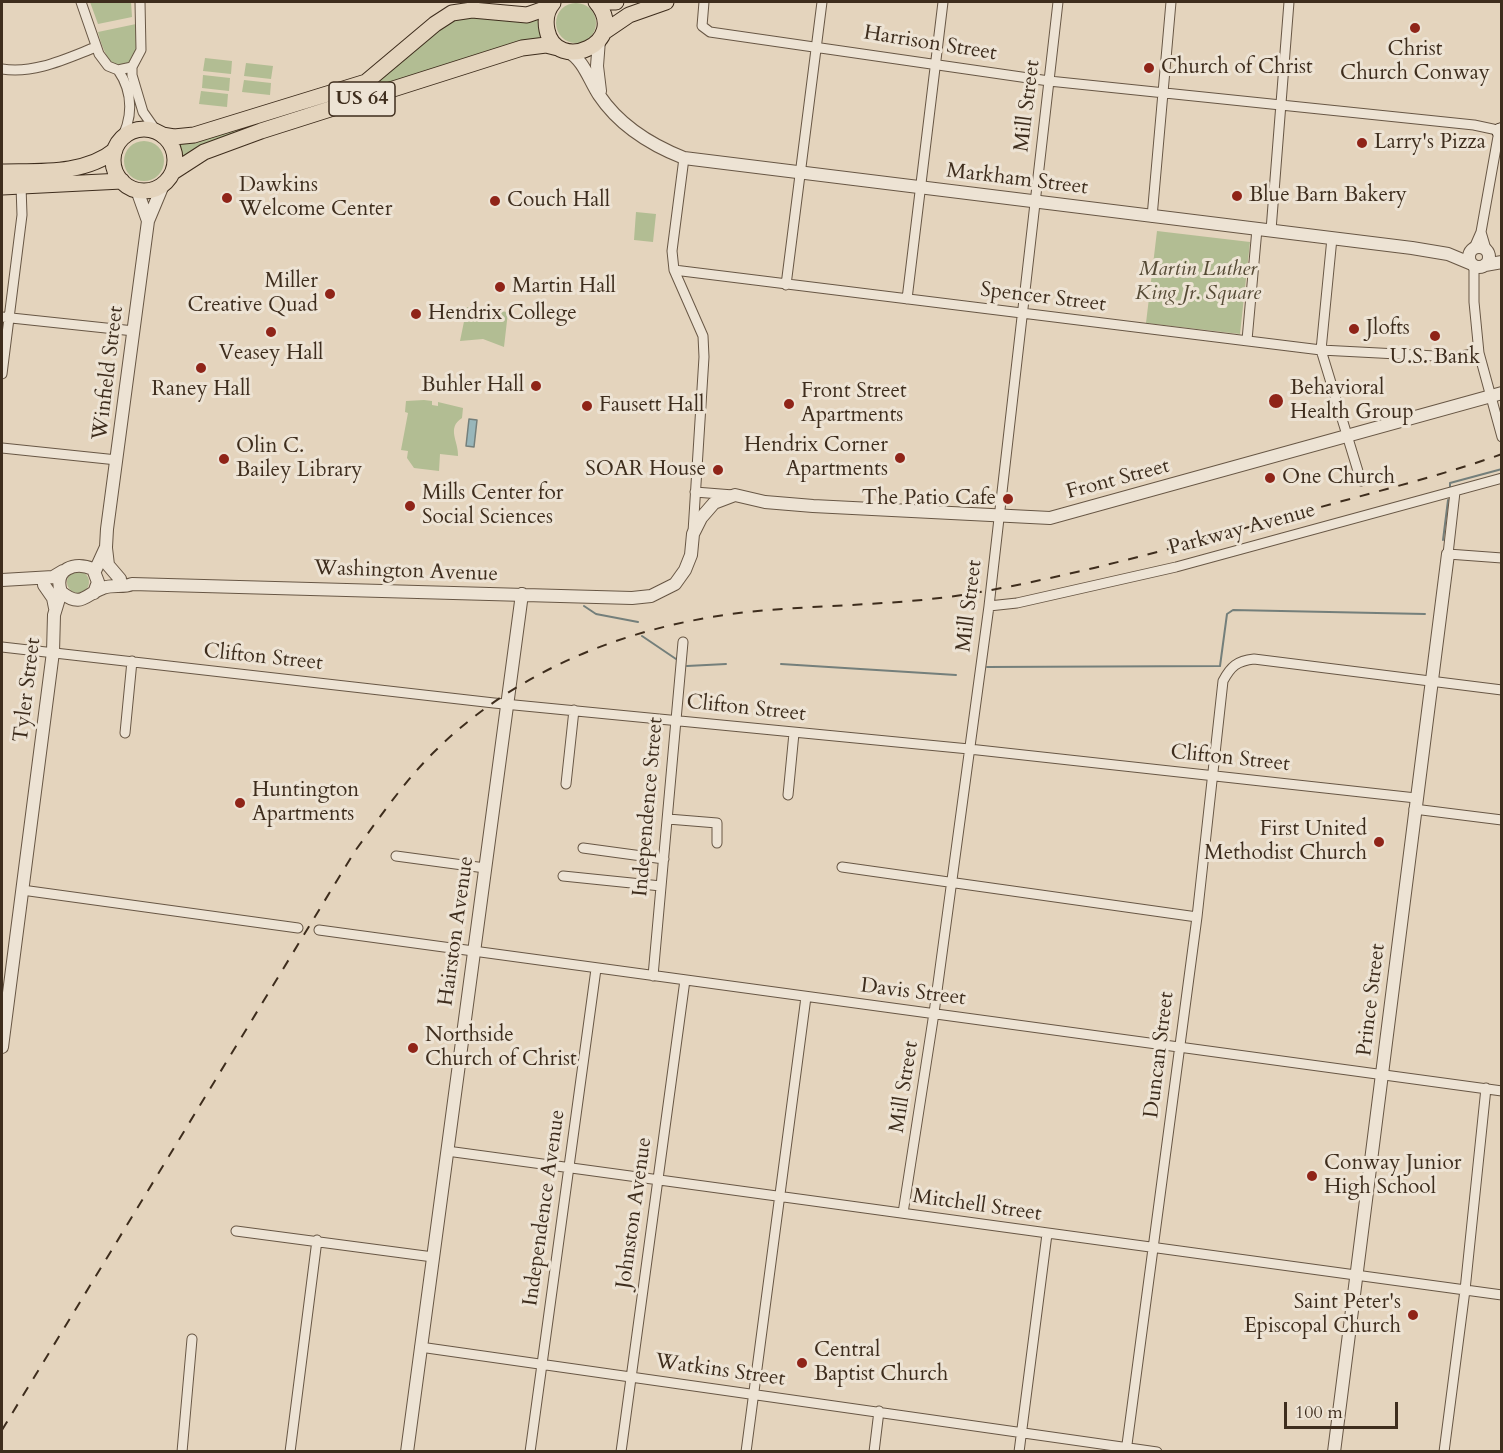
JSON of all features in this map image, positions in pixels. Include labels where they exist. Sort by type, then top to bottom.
[{"type":"main road","points":[[596,2],[604,16],[601,36]]},
{"type":"main road","points":[[601,2],[616,2]]},
{"type":"main road","points":[[553,4],[546,26],[549,38],[563,49],[585,51],[629,15],[666,2]]},
{"type":"main road","name":"US 64","points":[[160,134],[182,137],[194,135],[366,82],[435,24],[452,13],[472,10],[526,15],[553,4]]},
{"type":"main road","name":"US 64","points":[[173,172],[204,152],[282,124],[522,48],[546,45],[563,49]]},
{"type":"main road","points":[[2,172],[85,166],[104,158],[117,146],[133,132],[141,129],[160,134],[172,148],[175,157],[173,172],[163,185],[147,191],[137,190],[122,181],[114,168],[117,146]]},
{"type":"main road","points":[[2,187],[122,181]]},
{"type":"street","points":[[81,2],[96,47],[105,63],[118,70],[126,86],[130,111],[129,124],[117,146]]},
{"type":"street","points":[[140,2],[141,50],[132,67],[138,102],[160,134]]},
{"type":"street","name":"Harrison Street","points":[[704,2],[702,24],[708,32],[816,45],[1049,81],[1474,125],[1501,130]]},
{"type":"street","points":[[786,285],[822,2]]},
{"type":"street","points":[[907,299],[943,2]]},
{"type":"street","name":"Mill Street","points":[[903,1213],[934,1013],[989,606],[1020,314],[1058,2]]},
{"type":"street","points":[[1152,217],[1171,2]]},
{"type":"street","points":[[1271,230],[1289,2]]},
{"type":"street","points":[[601,36],[597,66],[601,98]]},
{"type":"street","points":[[2,69],[21,72],[44,67],[96,47]]},
{"type":"street","name":"Markham Street","points":[[563,49],[578,60],[601,98],[638,134],[661,149],[684,158],[1332,238],[1448,254],[1479,265]]},
{"type":"street","points":[[118,70],[132,67]]},
{"type":"street","points":[[1501,130],[1480,232],[1480,249],[1489,260],[1479,265],[1474,283],[1479,353],[1496,394],[1502,437]]},
{"type":"street","points":[[684,158],[672,251],[674,270],[703,336],[704,357],[693,534]]},
{"type":"street","name":"Winfield Street","points":[[96,573],[106,548],[148,221],[163,185]]},
{"type":"street","points":[[2,374],[5,318],[22,215],[21,186]]},
{"type":"street","name":"Winfield Street","points":[[137,190],[148,221]]},
{"type":"street","points":[[1247,340],[1257,229]]},
{"type":"street","points":[[1332,238],[1321,350],[1361,481]]},
{"type":"street","points":[[1480,249],[1501,262]]},
{"type":"street","points":[[1479,265],[1469,255],[1480,249]]},
{"type":"street","name":"Markham Street","points":[[1448,254],[1480,249]]},
{"type":"street","points":[[1479,265],[1501,262]]},
{"type":"street","name":"Spencer Street","points":[[674,270],[1321,350],[1455,357],[1479,353]]},
{"type":"street","points":[[5,318],[134,331]]},
{"type":"street","name":"Front Street","points":[[695,492],[735,495],[765,502],[997,517],[1050,518],[1496,394]]},
{"type":"street","points":[[2,448],[117,460]]},
{"type":"street","name":"Parkway Avenue","points":[[989,606],[1017,603],[1173,567],[1502,478]]},
{"type":"street","points":[[1455,492],[1448,554],[1502,558]]},
{"type":"street","points":[[693,534],[701,518],[711,506],[735,495]]},
{"type":"street","name":"Winfield Street","points":[[80,565],[94,554],[107,529]]},
{"type":"street","name":"Washington Avenue","points":[[94,593],[103,588],[132,584],[632,598],[651,596],[675,584],[685,570],[691,555],[693,534]]},
{"type":"street","points":[[106,548],[108,565],[120,579]]},
{"type":"street","name":"Prince Street","points":[[1334,1452],[1448,554]]},
{"type":"street","points":[[2,580],[29,581],[52,577],[71,566],[80,565],[96,573],[99,582],[94,593],[85,600],[78,600],[60,590],[29,581]]},
{"type":"street","points":[[60,590],[63,571]]},
{"type":"street","name":"Washington Avenue","points":[[96,573],[107,579],[120,579],[132,584]]},
{"type":"street","points":[[44,585],[50,591],[55,608]]},
{"type":"street","name":"Tyler Street","points":[[2,1047],[5,994],[22,890],[53,652],[55,608],[60,590]]},
{"type":"street","name":"Hairston Avenue","points":[[407,1452],[522,594]]},
{"type":"street","name":"Tyler Street","points":[[56,623],[64,607],[78,600]]},
{"type":"street","name":"Independence Street","points":[[653,976],[684,642]]},
{"type":"street","name":"Clifton Street","points":[[2,646],[508,704],[969,749],[1213,776],[1415,803],[1502,820]]},
{"type":"street","name":"Duncan Street","points":[[1126,1450],[1197,917],[1223,681],[1233,665],[1254,659],[1432,682]]},
{"type":"street","points":[[125,733],[132,661]]},
{"type":"street","points":[[1432,682],[1502,690]]},
{"type":"street","points":[[566,784],[574,710]]},
{"type":"street","points":[[789,795],[794,733]]},
{"type":"street","points":[[668,819],[717,823],[717,843]]},
{"type":"street","points":[[583,848],[664,859]]},
{"type":"street","points":[[396,856],[485,868]]},
{"type":"street","points":[[842,867],[1197,917]]},
{"type":"street","points":[[563,876],[661,886]]},
{"type":"street","points":[[22,890],[298,928]]},
{"type":"street","name":"Davis Street","points":[[319,930],[1502,1091]]},
{"type":"street","name":"Independence Avenue","points":[[530,1452],[596,969]]},
{"type":"street","name":"Johnston Avenue","points":[[621,1452],[685,980]]},
{"type":"street","points":[[746,1452],[806,997]]},
{"type":"street","points":[[1444,1452],[1465,1290],[1486,1088]]},
{"type":"street","name":"Mitchell Street","points":[[447,1151],[1047,1234],[1357,1273],[1502,1295]]},
{"type":"street","points":[[236,1231],[433,1257]]},
{"type":"street","points":[[1019,1452],[1047,1234]]},
{"type":"street","points":[[290,1452],[317,1240]]},
{"type":"street","points":[[182,1452],[192,1339]]},
{"type":"street","name":"Watkins Street","points":[[420,1347],[879,1411],[1126,1450],[1157,1452]]},
{"type":"street","points":[[874,1452],[879,1411]]},
{"type":"green space","points":[[90,2],[131,2],[132,17],[98,24]]},
{"type":"green space","points":[[576,3],[584,4],[590,9],[595,15],[595,31],[590,37],[584,42],[576,43],[568,42],[562,37],[557,31],[556,23],[557,15],[562,9],[568,4]]},
{"type":"green space","points":[[463,16],[541,18],[545,40],[180,160],[176,144],[191,143],[366,88],[441,26]]},
{"type":"green space","points":[[136,24],[137,50],[132,60],[125,65],[113,63],[105,52],[98,32]]},
{"type":"green space","points":[[205,58],[232,61],[231,74],[203,71]]},
{"type":"green space","points":[[246,63],[273,66],[271,79],[244,76]]},
{"type":"green space","points":[[203,75],[230,78],[229,91],[202,88]]},
{"type":"green space","points":[[244,80],[271,83],[270,95],[242,92]]},
{"type":"green space","points":[[201,91],[228,94],[227,107],[199,104]]},
{"type":"green space","points":[[144,141],[152,142],[158,147],[163,153],[163,169],[158,175],[152,180],[144,181],[136,180],[130,175],[125,169],[124,161],[125,153],[130,147],[136,142]]},
{"type":"green space","points":[[636,212],[656,214],[653,242],[634,240]]},
{"type":"green space","name":"Martin Luther King Jr. Square","points":[[1157,231],[1250,242],[1240,334],[1146,323]]},
{"type":"green space","points":[[467,307],[508,312],[504,347],[483,339],[460,341]]},
{"type":"green space","points":[[406,401],[432,401],[432,405],[438,406],[438,402],[463,408],[462,418],[457,422],[454,431],[458,456],[440,454],[439,471],[414,468],[407,458],[408,451],[401,450],[408,413],[405,412]]},
{"type":"green space","points":[[78,571],[86,574],[89,582],[86,590],[78,593],[70,590],[67,582],[70,574]]},
{"type":"water","points":[[469,419],[477,420],[474,447],[466,446]]},
{"type":"waterway","points":[[1450,487],[1450,483],[1502,469]]},
{"type":"waterway","points":[[1443,540],[1448,500]]},
{"type":"waterway","points":[[584,606],[596,614],[638,622]]},
{"type":"waterway","points":[[987,667],[1220,666],[1227,614],[1233,610],[1425,614]]},
{"type":"waterway","points":[[642,636],[676,659]]},
{"type":"waterway","points":[[687,666],[726,664]]},
{"type":"waterway","points":[[781,664],[956,675]]},
{"type":"railway","points":[[2,1430],[355,851],[392,800],[422,764],[466,723],[502,697],[539,674],[578,656],[619,640],[661,628],[704,618],[748,612],[922,600],[1020,584],[1099,567],[1178,546],[1426,478],[1502,454]]},
{"type":"place","name":"Christ Church Conway","points":[[1415,28]]},
{"type":"place","name":"Church of Christ","points":[[1149,68]]},
{"type":"place","name":"Larry's Pizza","points":[[1362,143]]},
{"type":"place","name":"Blue Barn Bakery","points":[[1237,196]]},
{"type":"place","name":"Dawkins Welcome Center","points":[[227,198]]},
{"type":"place","name":"Couch Hall","points":[[495,201]]},
{"type":"place","name":"Martin Hall","points":[[500,287]]},
{"type":"place","name":"Miller Creative Quad","points":[[330,294]]},
{"type":"place","name":"Hendrix College","points":[[416,314]]},
{"type":"place","name":"Jlofts","points":[[1354,329]]},
{"type":"place","name":"Veasey Hall","points":[[271,332]]},
{"type":"place","name":"U.S. Bank","points":[[1435,336]]},
{"type":"place","name":"Raney Hall","points":[[201,368]]},
{"type":"place","name":"Buhler Hall","points":[[536,386]]},
{"type":"place","name":"Behavioral Health Group","points":[[1276,401]]},
{"type":"place","name":"Front Street Apartments","points":[[789,404]]},
{"type":"place","name":"Fausett Hall","points":[[587,406]]},
{"type":"place","name":"Hendrix Corner Apartments","points":[[900,458]]},
{"type":"place","name":"Olin C. Bailey Library","points":[[224,459]]},
{"type":"place","name":"SOAR House","points":[[718,470]]},
{"type":"place","name":"One Church","points":[[1270,478]]},
{"type":"place","name":"The Patio Cafe","points":[[1008,499]]},
{"type":"place","name":"Mills Center for Social Sciences","points":[[410,506]]},
{"type":"place","name":"Huntington Apartments","points":[[240,803]]},
{"type":"place","name":"First United Methodist Church","points":[[1379,842]]},
{"type":"place","name":"Northside Church of Christ","points":[[413,1048]]},
{"type":"place","name":"Conway Junior High School","points":[[1312,1176]]},
{"type":"place","name":"Saint Peter's Episcopal Church","points":[[1413,1315]]},
{"type":"place","name":"Central Baptist Church","points":[[802,1363]]}]
